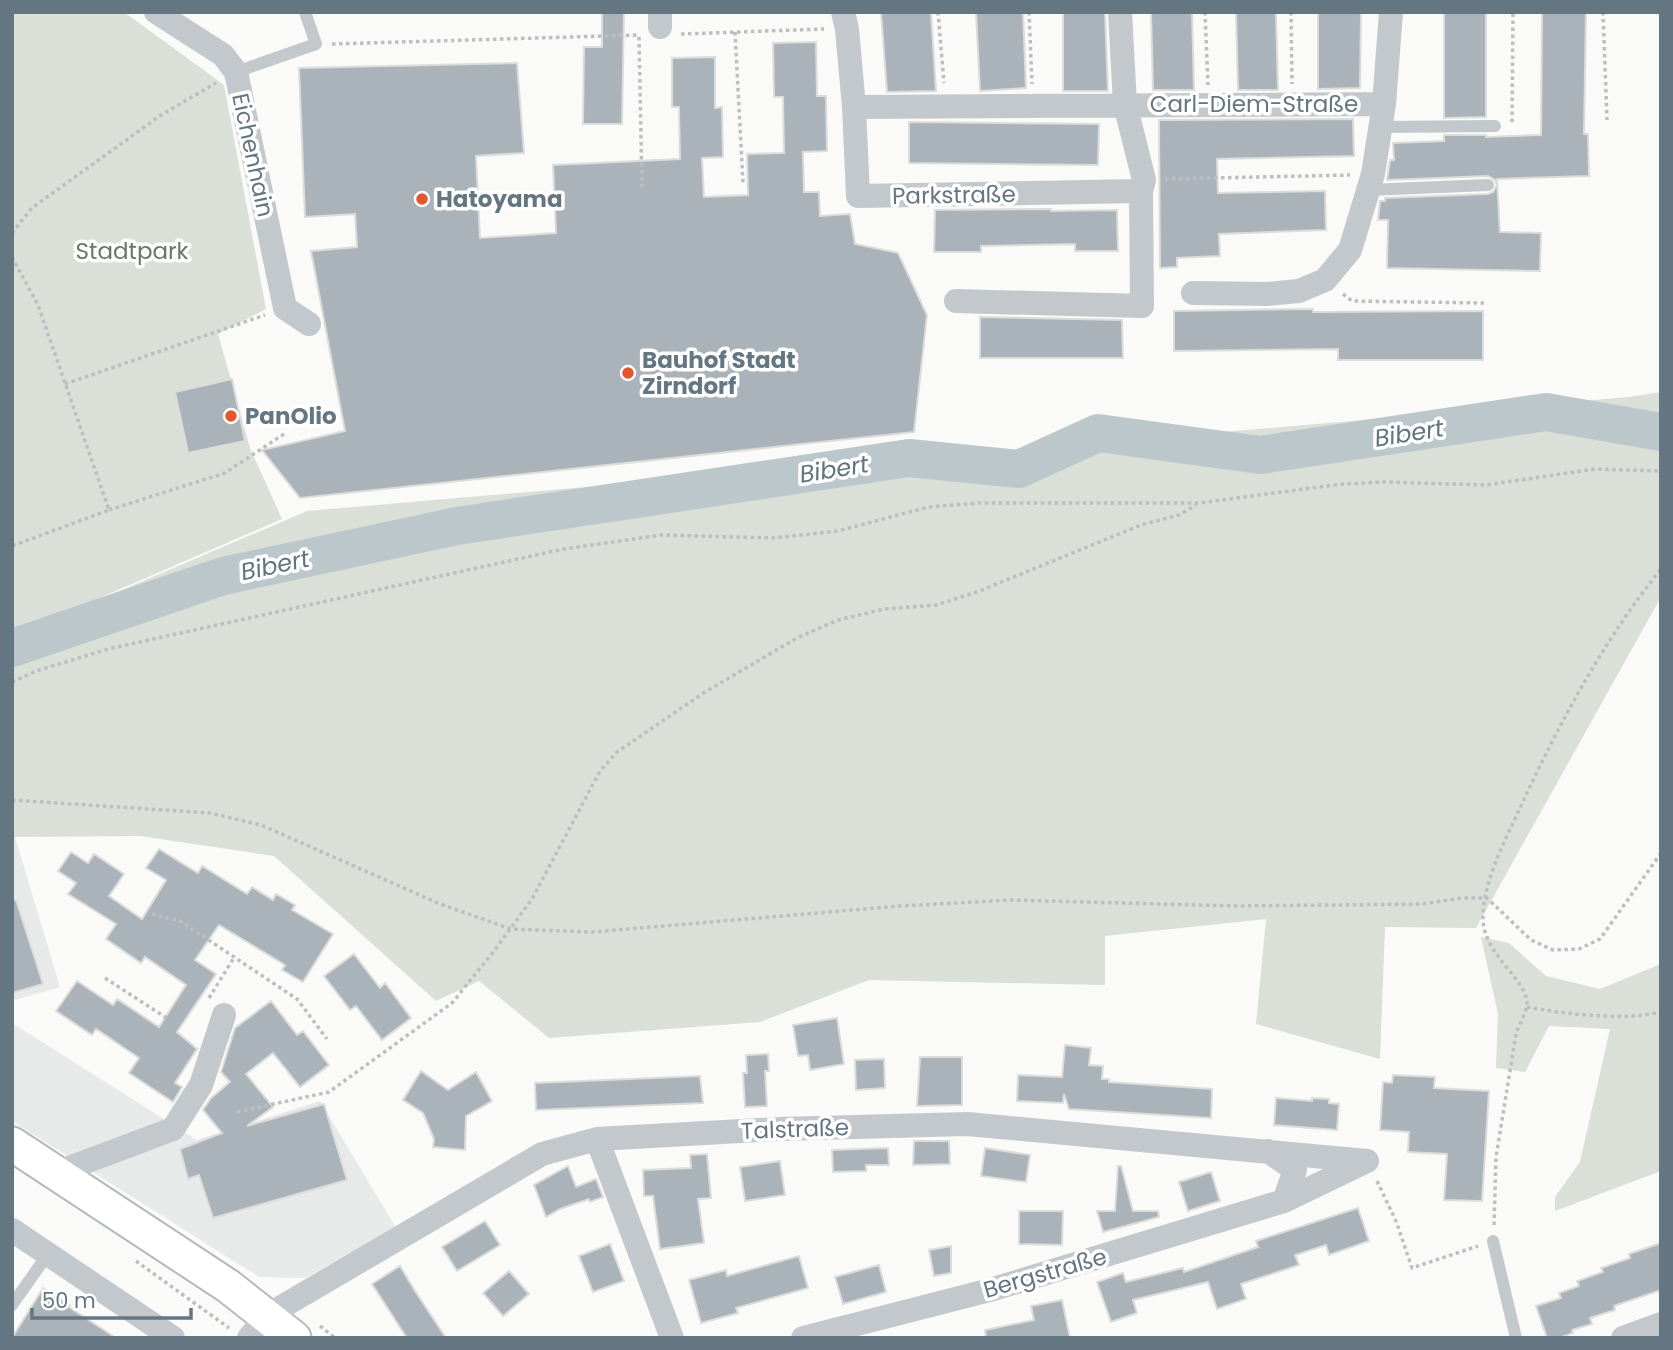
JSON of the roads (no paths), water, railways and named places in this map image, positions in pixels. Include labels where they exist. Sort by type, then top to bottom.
[{"type":"main road","points":[[12,1144],[228,1286],[249,1328],[294,1338]]},
{"type":"street","name":"Eichenhain","points":[[156,12],[223,55],[236,72],[285,308],[309,324]]},
{"type":"street","points":[[956,301],[1142,306],[1143,186],[1125,104],[1120,12]]},
{"type":"street","name":"Carl-Diem-Straße","points":[[1194,293],[1268,294],[1298,290],[1325,280],[1350,250],[1371,182],[1382,116],[1391,12]]},
{"type":"street","name":"Parkstraße","points":[[845,20],[854,107],[858,196],[1143,186]]},
{"type":"street","points":[[854,107],[1125,104]]},
{"type":"street","name":"Carl-Diem-Straße","points":[[1125,104],[1293,104],[1382,116]]},
{"type":"street","points":[[56,1174],[173,1129],[201,1085],[215,1009]]},
{"type":"street","name":"Talstraße","points":[[249,1328],[542,1154],[597,1139],[779,1129],[967,1124],[1367,1161]]},
{"type":"street","points":[[597,1139],[672,1338]]},
{"type":"street","points":[[1267,1150],[1294,1170],[1284,1201]]},
{"type":"street","name":"Bergstraße","points":[[803,1338],[1012,1284],[1284,1201],[1367,1161]]},
{"type":"street","points":[[12,1230],[173,1338]]},
{"type":"street","points":[[1622,1338],[1661,1324]]},
{"type":"lane","points":[[236,72],[316,44],[305,12]]},
{"type":"lane","points":[[1382,116],[1495,125]]},
{"type":"lane","points":[[1371,182],[1488,185]]},
{"type":"lane","points":[[1493,1241],[1516,1338]]},
{"type":"lane","points":[[12,1305],[48,1254]]},
{"type":"waterway","name":"Bibert","points":[[12,648],[223,576],[457,526],[909,458],[1019,469],[1098,433],[1260,455],[1546,412],[1661,432]]},
{"type":"place","name":"Hatoyama","points":[[422,199]]},
{"type":"place","name":"Bauhof Stadt Zirndorf","points":[[628,373]]},
{"type":"place","name":"PanOlio","points":[[231,416]]},
{"type":"park label","name":"Stadtpark","points":[[132,251]]}]
